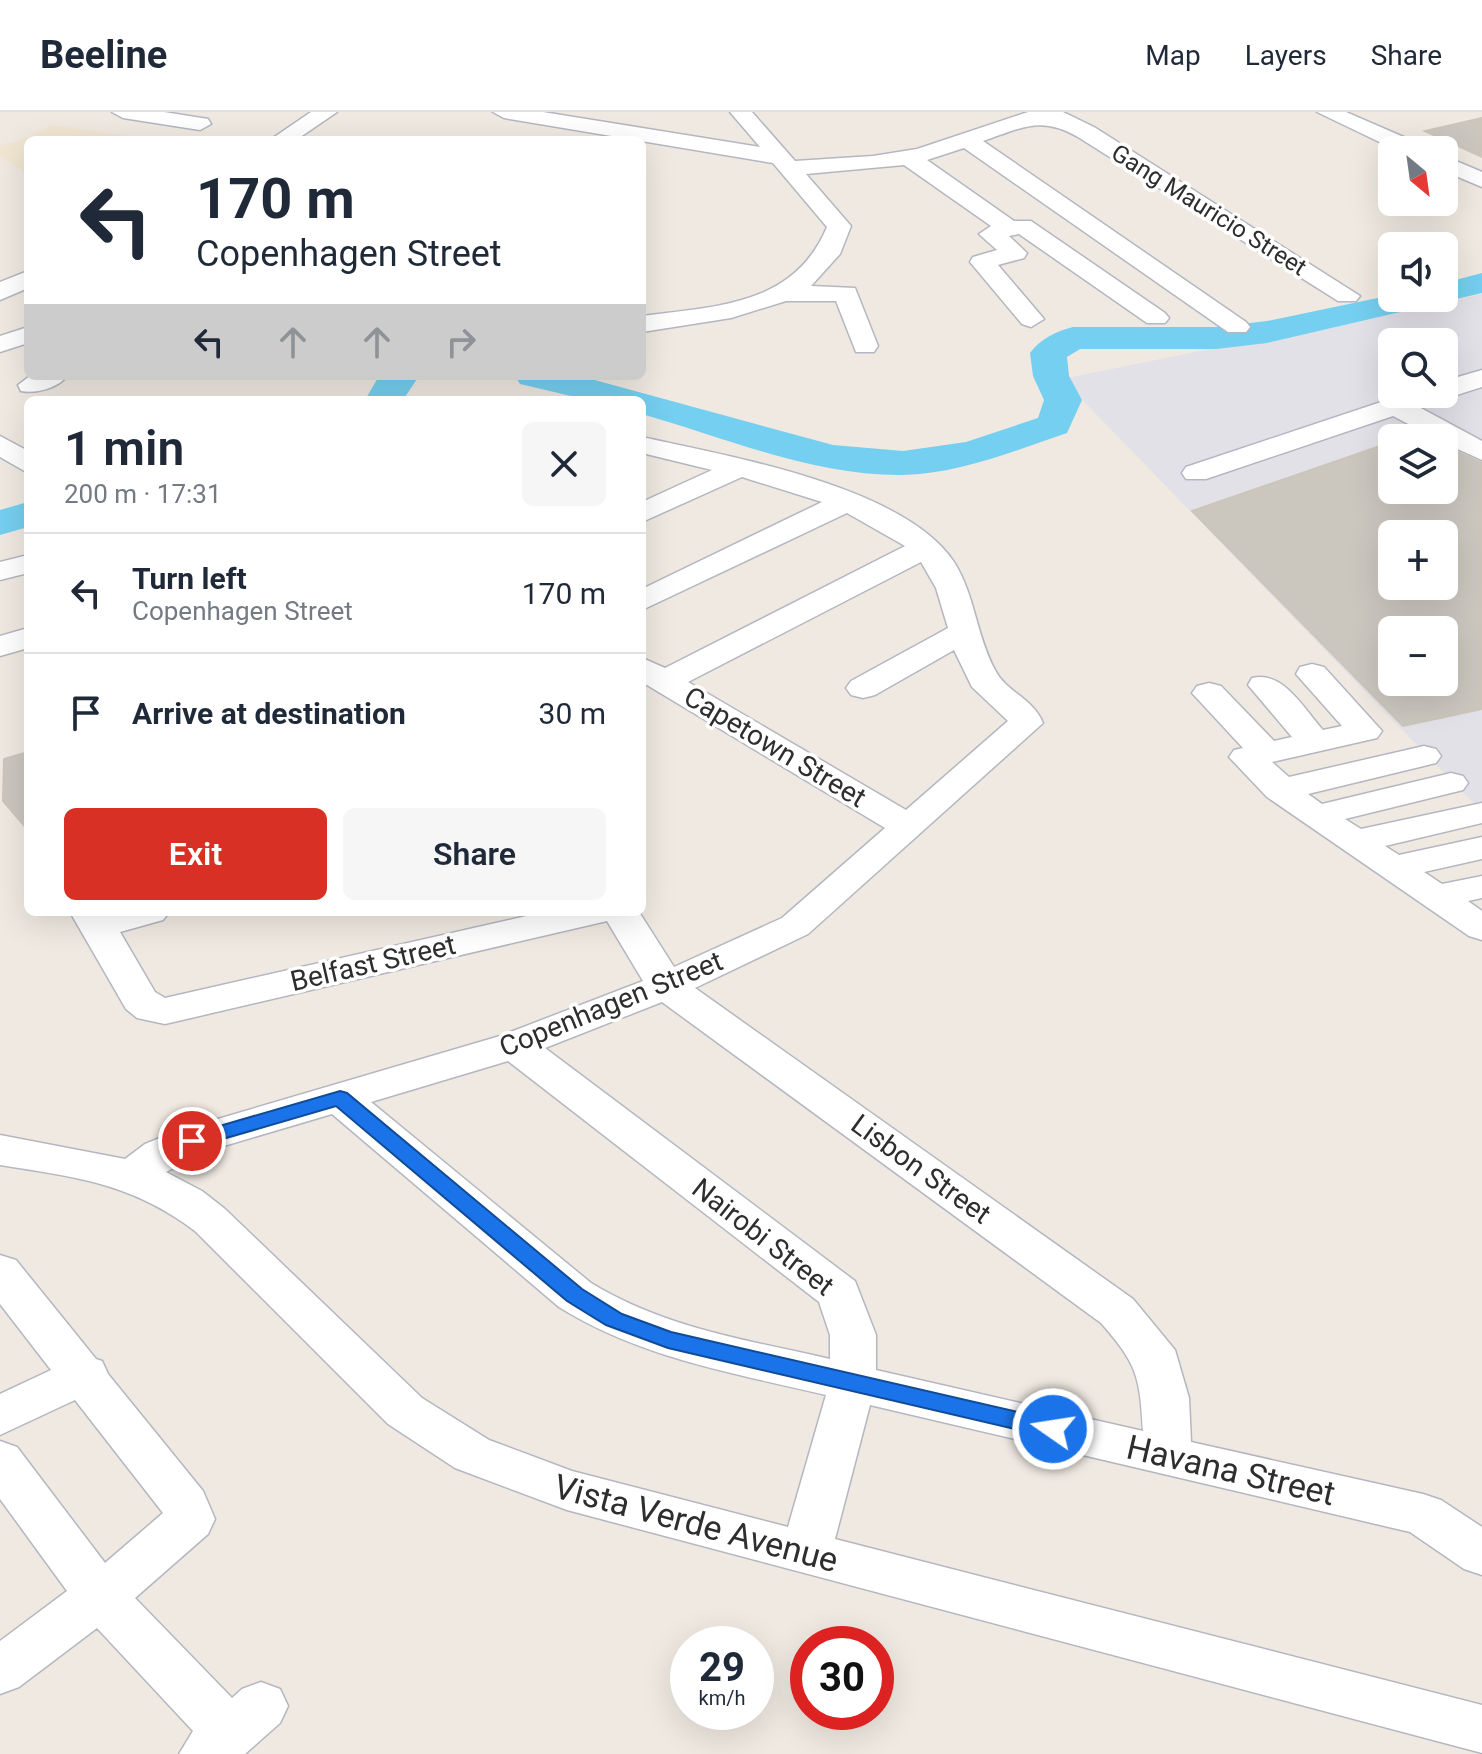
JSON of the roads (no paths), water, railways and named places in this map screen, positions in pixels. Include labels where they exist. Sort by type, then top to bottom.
[{"type":"street","points":[[123,112],[200,124]]},
{"type":"street","points":[[179,136],[223,112]]},
{"type":"street","points":[[287,136],[326,112]]},
{"type":"street","name":"Gang Mauricio Street","points":[[509,112],[636,136]]},
{"type":"street","points":[[602,130],[624,112]]},
{"type":"street","points":[[741,112],[839,226],[834,246],[822,267],[788,294]]},
{"type":"street","points":[[1328,112],[1382,136]]},
{"type":"street","name":"Gang Mauricio Street","points":[[646,138],[788,163],[909,158],[1043,116],[1061,118],[1347,296]]},
{"type":"street","points":[[1059,140],[1086,132]]},
{"type":"street","points":[[967,140],[1237,327]]},
{"type":"street","points":[[909,158],[1010,229]]},
{"type":"street","points":[[1458,169],[1482,180]]},
{"type":"street","points":[[1031,319],[982,262],[1015,253],[991,234],[1023,226],[1156,318]]},
{"type":"street","points":[[0,292],[24,280]]},
{"type":"street","points":[[646,323],[723,312],[788,294],[846,293],[865,346]]},
{"type":"street","points":[[0,300],[24,304]]},
{"type":"street","points":[[0,344],[24,336]]},
{"type":"street","points":[[1458,386],[1482,378]]},
{"type":"street","points":[[1196,473],[1389,408]]},
{"type":"street","points":[[1399,408],[1482,452]]},
{"type":"street","points":[[0,444],[17,465]]},
{"type":"street","points":[[646,446],[739,468],[846,502],[904,528],[939,563],[965,631],[863,688]]},
{"type":"street","points":[[646,511],[739,468]]},
{"type":"street","points":[[646,599],[846,502]]},
{"type":"street","points":[[653,674],[925,548]]},
{"type":"street","points":[[0,571],[24,565]]},
{"type":"street","name":"Copenhagen Street","points":[[134,1174],[160,1155],[192,1141],[514,1045],[666,986],[795,926],[1026,723],[1021,712],[984,680],[965,631]]},
{"type":"street","points":[[0,646],[24,639]]},
{"type":"street","name":"Capetown Street","points":[[653,674],[907,826]]},
{"type":"street","points":[[1312,674],[1365,731],[1246,757],[1279,790],[1315,816],[1482,927]]},
{"type":"street","points":[[1264,685],[1314,741]]},
{"type":"street","points":[[1209,693],[1266,752]]},
{"type":"street","points":[[1279,790],[1424,756]]},
{"type":"street","points":[[1315,816],[1451,783]]},
{"type":"street","points":[[1353,842],[1481,830]]},
{"type":"street","points":[[1392,868],[1481,830]]},
{"type":"street","points":[[1436,897],[1482,887]]},
{"type":"street","points":[[93,919],[117,916]]},
{"type":"street","name":"Belfast Street","points":[[93,919],[140,1000],[151,1009],[187,1007],[578,916]]},
{"type":"street","name":"Lisbon Street","points":[[622,916],[666,986],[1117,1311],[1152,1350],[1165,1398],[1168,1455]]},
{"type":"street","name":"Nairobi Street","points":[[514,1045],[839,1293],[853,1335],[853,1382],[806,1553]]},
{"type":"street","name":"Havana Street","points":[[340,1098],[575,1295],[614,1319],[668,1340],[1423,1515],[1482,1554]]},
{"type":"street","name":"Vista Verde Avenue","points":[[0,1150],[134,1174],[194,1206],[370,1380],[426,1426],[472,1454],[567,1490],[1482,1729]]},
{"type":"street","points":[[0,1272],[85,1374],[185,1505],[190,1519],[136,1569],[0,1671]]},
{"type":"street","points":[[0,1416],[85,1374]]},
{"type":"street","points":[[0,1461],[100,1596],[233,1731]]},
{"type":"waterway","points":[[1458,289],[1482,283]]},
{"type":"waterway","points":[[646,403],[830,456],[903,463],[972,453],[1054,425],[1063,400],[1051,376],[1048,353],[1073,338],[1216,338],[1267,332],[1378,308]]},
{"type":"waterway","points":[[385,396],[389,386],[396,380]]},
{"type":"waterway","points":[[550,380],[619,396]]},
{"type":"waterway","points":[[0,523],[24,515]]}]
